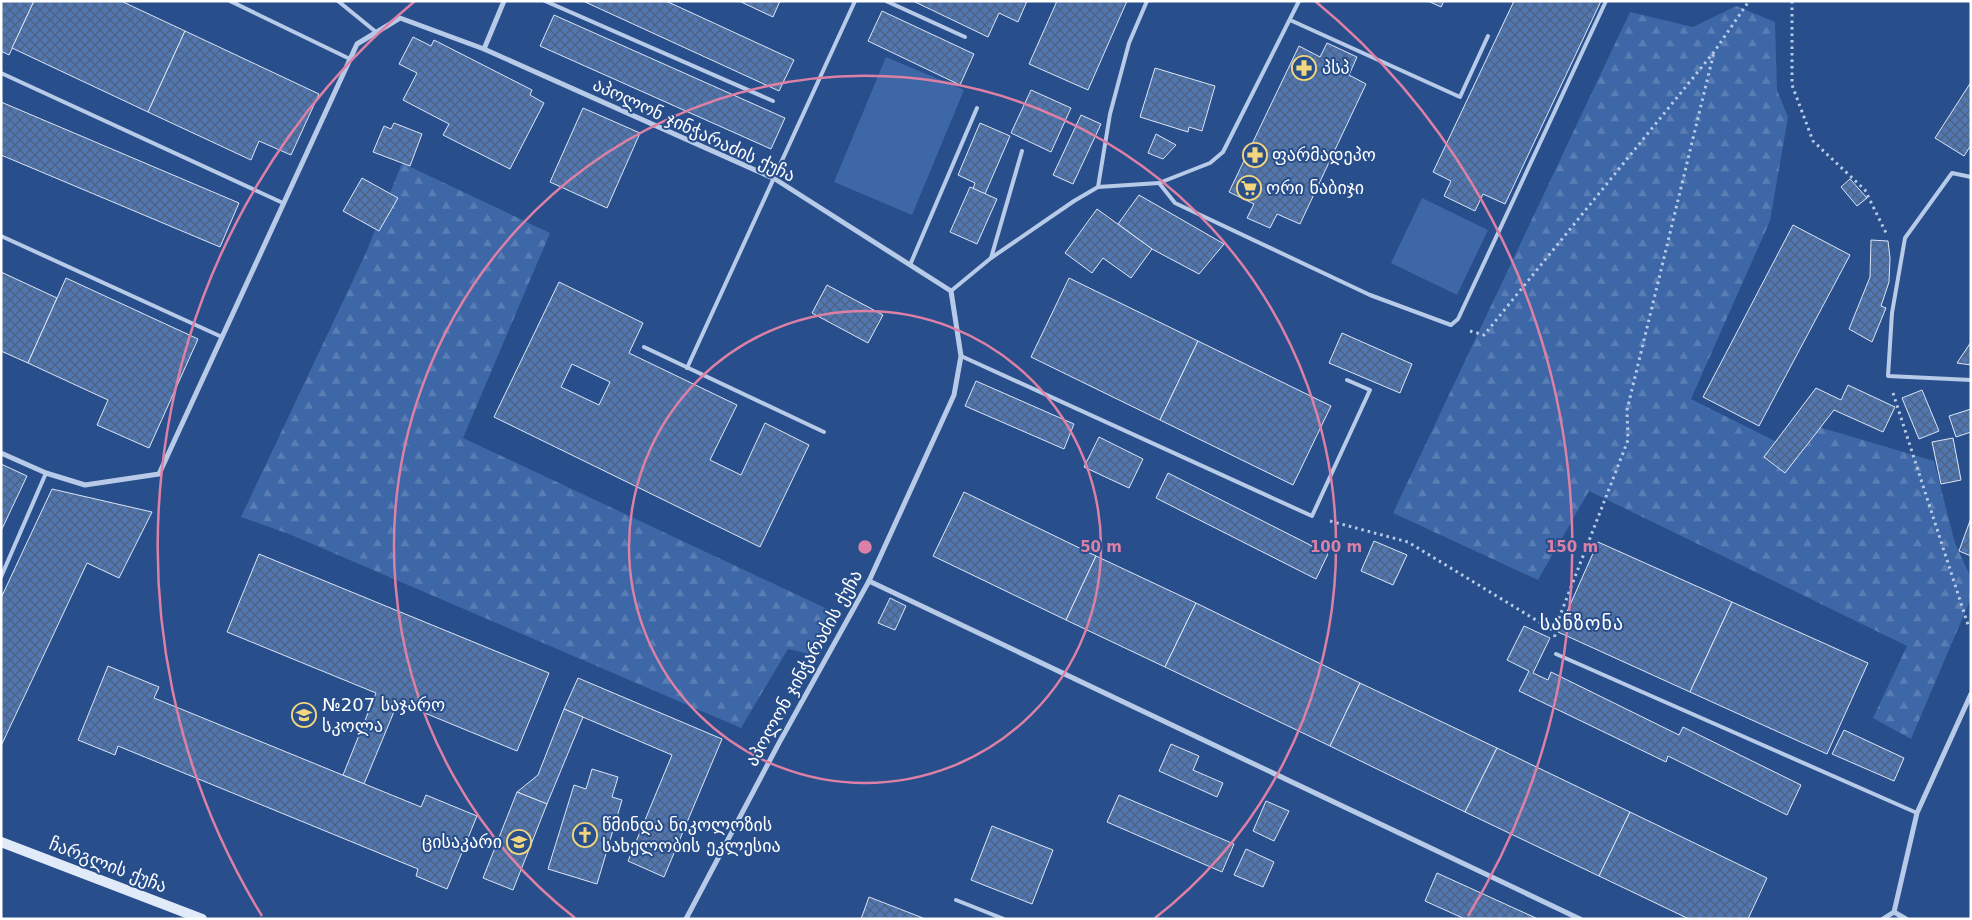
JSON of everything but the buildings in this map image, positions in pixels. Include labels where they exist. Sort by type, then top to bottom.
[{"type":"street","points":[[484,49],[504,1]]},
{"type":"street","name":"აპოლონ ჯინჭარაძის ქუჩა","points":[[376,32],[400,18],[484,49],[775,179],[951,291],[961,356],[954,395],[869,581],[779,743],[686,919]]},
{"type":"street","points":[[1,453],[46,473],[85,485],[160,474],[357,44],[376,32]]},
{"type":"street","points":[[869,581],[1580,919]]},
{"type":"street","points":[[1883,919],[1894,912],[1917,813],[1971,694]]},
{"type":"street","name":"ჩარგლის ქუჩა","points":[[1,842],[202,919]]},
{"type":"street","points":[[1894,912],[1906,919]]},
{"type":"lane","points":[[230,1],[350,59]]},
{"type":"lane","points":[[338,1],[376,32]]},
{"type":"lane","points":[[545,1],[773,101]]},
{"type":"lane","points":[[687,368],[855,1]]},
{"type":"lane","points":[[886,1],[966,38]]},
{"type":"lane","points":[[1098,187],[1115,96],[1129,43],[1147,1]]},
{"type":"lane","points":[[951,291],[992,258],[1074,201],[1098,187],[1159,183],[1210,163],[1224,152],[1299,1]]},
{"type":"lane","points":[[1159,183],[1175,203],[1370,295],[1451,325],[1458,319],[1606,1]]},
{"type":"lane","points":[[1290,20],[1460,97],[1488,36]]},
{"type":"lane","points":[[1,72],[283,203]]},
{"type":"lane","points":[[910,265],[977,108]]},
{"type":"lane","points":[[992,258],[1022,151]]},
{"type":"lane","points":[[1971,177],[1952,173],[1905,238],[1892,313],[1888,376],[1971,380]]},
{"type":"lane","points":[[1,236],[222,337]]},
{"type":"lane","points":[[644,347],[824,432]]},
{"type":"lane","points":[[961,356],[1312,516],[1370,390],[1346,380]]},
{"type":"lane","points":[[1,577],[46,473]]},
{"type":"lane","points":[[1556,654],[1917,813]]},
{"type":"lane","points":[[956,900],[1004,919]]},
{"type":"path","points":[[1451,325],[1484,334],[1714,52],[1750,1]]},
{"type":"path","points":[[1792,1],[1792,85],[1814,141],[1865,190],[1901,263]]},
{"type":"path","points":[[1556,654],[1554,631],[1628,440],[1627,410],[1714,52]]},
{"type":"path","points":[[1888,376],[1969,628]]},
{"type":"path","points":[[1312,516],[1408,542],[1554,631]]},
{"type":"green space","points":[[1736,6],[1775,22],[1777,90],[1788,117],[1770,221],[1691,399],[1799,453],[1819,427],[1934,461],[1955,543],[1971,578],[1971,598],[1911,739],[1873,718],[1907,646],[1589,491],[1538,580],[1393,513],[1630,12],[1693,27]]},
{"type":"green space","points":[[886,57],[964,90],[912,215],[834,182]]},
{"type":"green space","points":[[402,163],[550,233],[463,438],[836,613],[815,655],[788,649],[741,728],[289,534],[241,517],[365,255]]},
{"type":"green space","points":[[1422,198],[1488,230],[1457,295],[1391,263]]},
{"type":"place","name":"პსპ","points":[[1304,68]]},
{"type":"place","name":"ფარმადეპო","points":[[1255,155]]},
{"type":"place","name":"ორი ნაბიჯი","points":[[1249,188]]},
{"type":"place","name":"№207 საჯარო სკოლა","points":[[304,715]]},
{"type":"place","name":"წმინდა ნიკოლოზის სახელობის ეკლესია","points":[[585,835]]},
{"type":"place","name":"ცისაკარი","points":[[519,842]]},
{"type":"district","name":"სანზონა","points":[[1582,623]]}]
